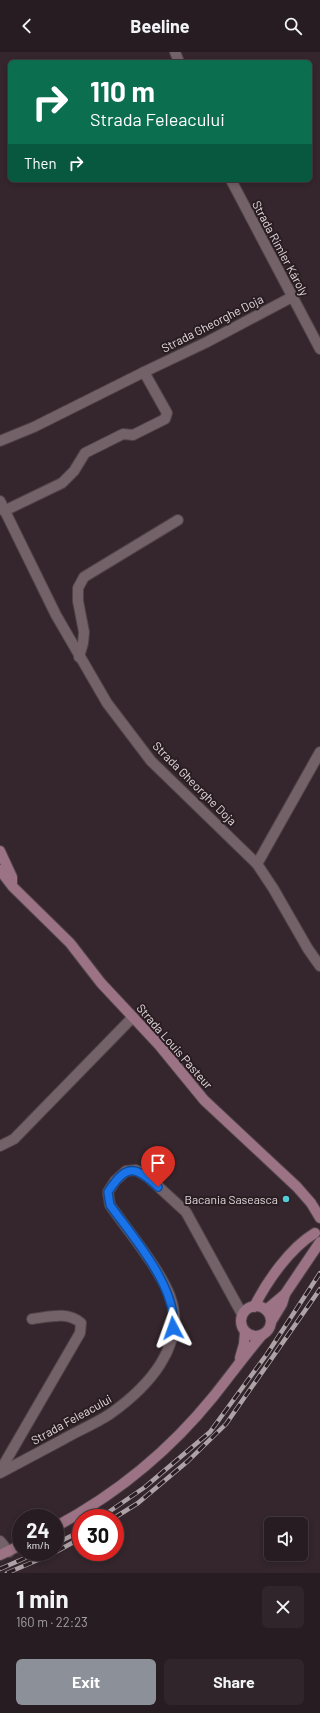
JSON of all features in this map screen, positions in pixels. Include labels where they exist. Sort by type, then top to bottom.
[{"type":"main road","points":[[0,851],[12,876],[13,887]]},
{"type":"main road","name":"Strada Louis Pasteur","points":[[0,870],[13,887],[70,943],[101,983],[159,1045],[204,1100],[297,1187],[319,1214],[320,1219]]},
{"type":"main road","points":[[64,1522],[96,1503],[123,1484],[159,1453],[212,1398],[238,1364],[268,1330],[282,1304],[285,1294],[318,1237],[314,1225],[320,1219]]},
{"type":"main road","points":[[271,1322],[261,1308],[260,1295],[275,1272],[291,1253],[318,1237]]},
{"type":"main road","points":[[238,1364],[244,1344],[245,1332],[241,1324],[242,1314],[261,1308],[285,1294]]},
{"type":"main road","points":[[245,1332],[253,1336],[262,1335]]},
{"type":"street","name":"Strada Rimler Károly","points":[[232,182],[320,349]]},
{"type":"street","name":"Strada Gheorghe Doja","points":[[0,441],[34,427],[207,342],[292,297]]},
{"type":"street","points":[[4,511],[62,483],[74,471],[85,453],[123,434],[133,435],[165,419],[167,413],[144,372]]},
{"type":"street","name":"Strada Gheorghe Doja","points":[[0,500],[4,511],[56,615],[107,703],[151,761],[257,864],[273,888],[308,949],[320,966]]},
{"type":"street","points":[[79,657],[84,632],[78,602],[78,588],[84,577],[178,520]]},
{"type":"street","points":[[257,864],[320,752]]},
{"type":"street","points":[[0,878],[13,887]]},
{"type":"street","points":[[0,1146],[14,1139],[133,1017]]},
{"type":"street","name":"Strada Feleacului","points":[[0,1472],[109,1415],[134,1396],[156,1372],[168,1352],[174,1320],[170,1296],[155,1269],[110,1205],[108,1192],[115,1181],[126,1171],[136,1170],[149,1178],[186,1212],[242,1314]]},
{"type":"street","name":"Strada Feleacului","points":[[0,1472],[80,1333],[81,1323],[74,1317],[61,1315],[32,1319]]},
{"type":"street","points":[[0,1541],[4,1553]]},
{"type":"railway","points":[[113,1509],[145,1487],[210,1432],[267,1354],[320,1273]]},
{"type":"railway","points":[[124,1512],[138,1503],[188,1461],[226,1424],[320,1289]]},
{"type":"railway","points":[[64,1540],[72,1536]]},
{"type":"railway","points":[[7,1573],[52,1554],[72,1543]]},
{"type":"railway","points":[[0,1569],[18,1561]]},
{"type":"place","name":"Bacania Saseasca","points":[[286,1199]]},
{"type":"route","points":[[158,1187],[149,1178],[136,1170],[126,1171],[115,1181],[108,1192],[110,1205],[155,1269],[170,1296],[174,1320],[173,1328]]}]
